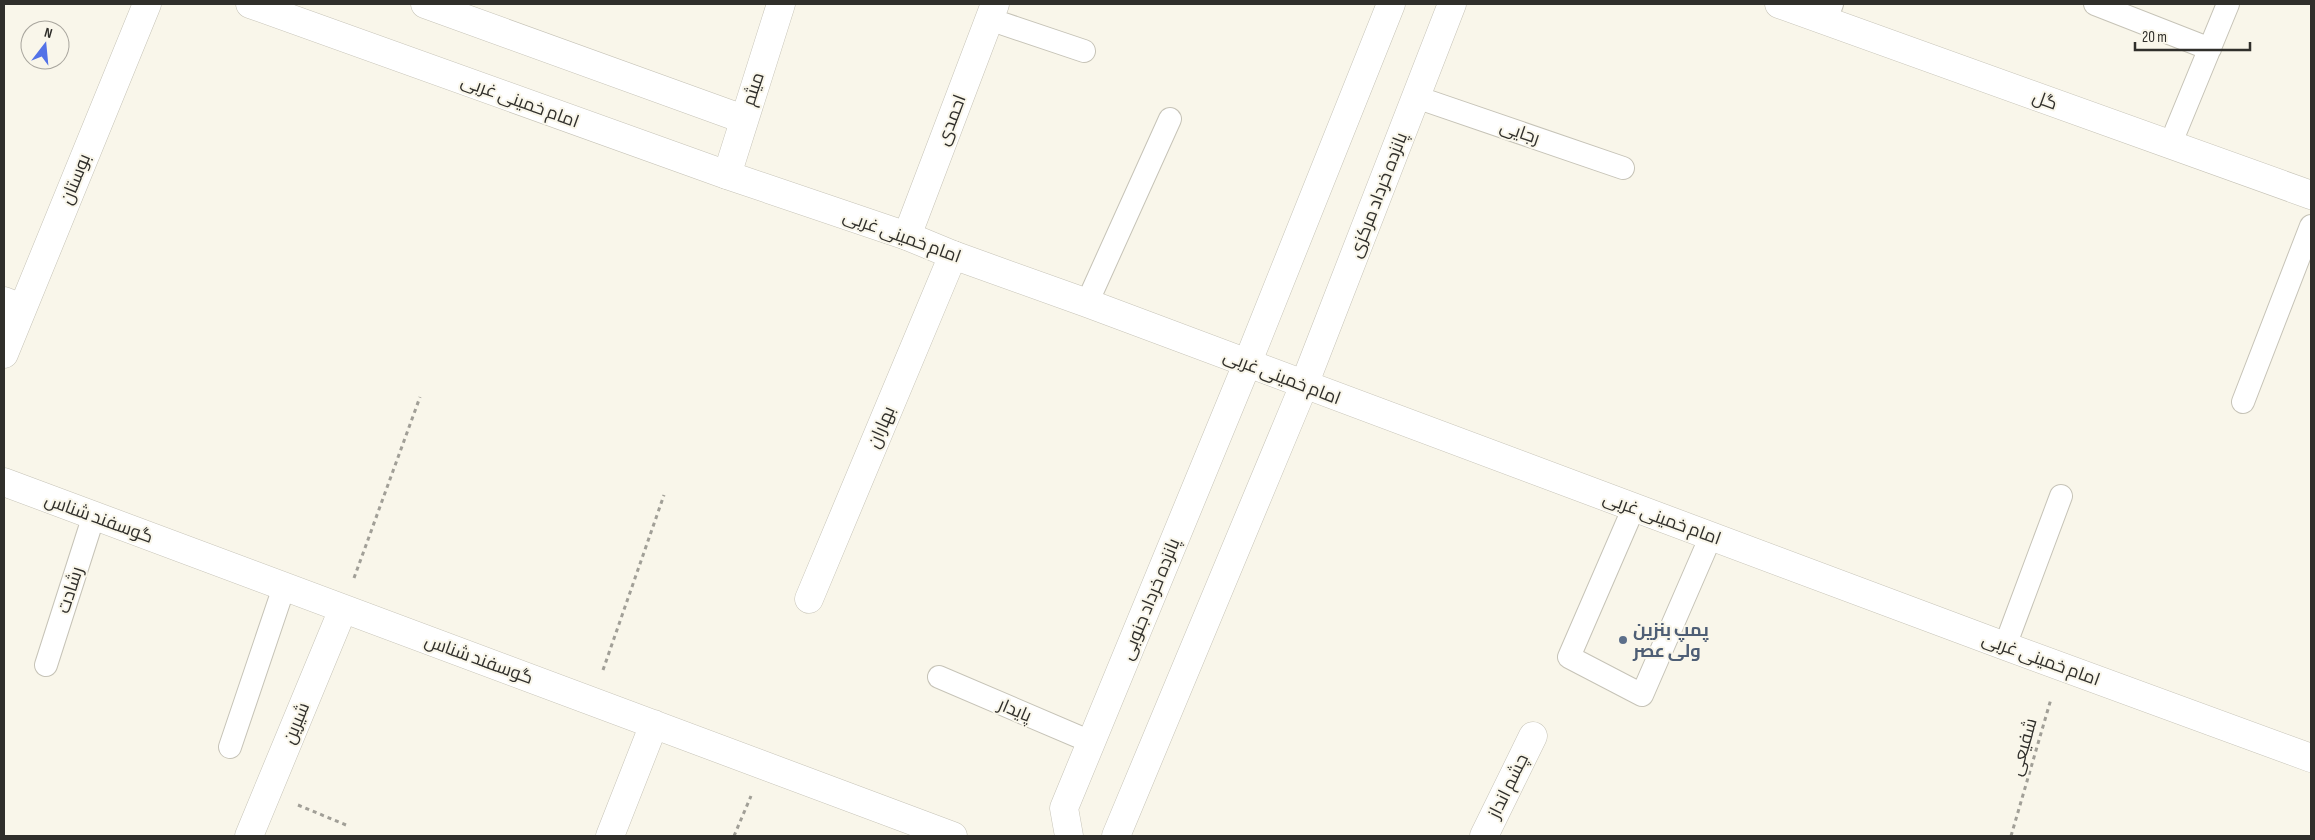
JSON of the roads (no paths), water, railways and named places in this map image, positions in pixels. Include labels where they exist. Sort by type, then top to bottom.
[{"type":"street","name":"بوستان","points":[[4,354],[13,305],[147,4]]},
{"type":"street","name":"امام خمینی غربی","points":[[250,4],[727,175],[907,236],[953,255],[1086,303],[1304,386],[2311,758]]},
{"type":"street","name":"میثم","points":[[727,175],[743,119],[781,4]]},
{"type":"street","points":[[1247,364],[1391,4]]},
{"type":"street","name":"پانزده خرداد مرکزی","points":[[1304,386],[1452,4]]},
{"type":"street","name":"گل","points":[[1779,4],[1829,12],[2170,145],[2311,195]]},
{"type":"street","points":[[439,6],[743,119]]},
{"type":"street","name":"احمدی","points":[[907,236],[992,11]]},
{"type":"street","name":"بهاران","points":[[809,599],[953,255]]},
{"type":"street","name":"پانزده خرداد جنوبی","points":[[1070,836],[1064,808],[1247,364]]},
{"type":"street","points":[[1116,836],[1304,386]]},
{"type":"street","name":"گوسفند شناس","points":[[4,482],[953,836]]},
{"type":"street","name":"شیرین","points":[[249,836],[343,609]]},
{"type":"street","points":[[610,836],[654,724]]},
{"type":"street","name":"چشم انداز","points":[[1484,836],[1533,736]]},
{"type":"lane","points":[[2095,4],[2210,49]]},
{"type":"lane","points":[[2170,145],[2228,4]]},
{"type":"lane","points":[[992,11],[1084,51]]},
{"type":"lane","name":"رجایی","points":[[1416,97],[1623,168]]},
{"type":"lane","points":[[1086,303],[1170,119]]},
{"type":"lane","points":[[2243,402],[2311,226]]},
{"type":"lane","points":[[2005,646],[2061,496]]},
{"type":"lane","points":[[1634,507],[1569,657],[1642,695],[1711,536]]},
{"type":"lane","name":"رشادت","points":[[46,666],[94,516]]},
{"type":"lane","points":[[230,747],[284,587]]},
{"type":"lane","name":"پایدار","points":[[939,677],[1091,742]]},
{"type":"place","name":"پمپ بنزین ولی عصر","points":[[1623,640]]}]
